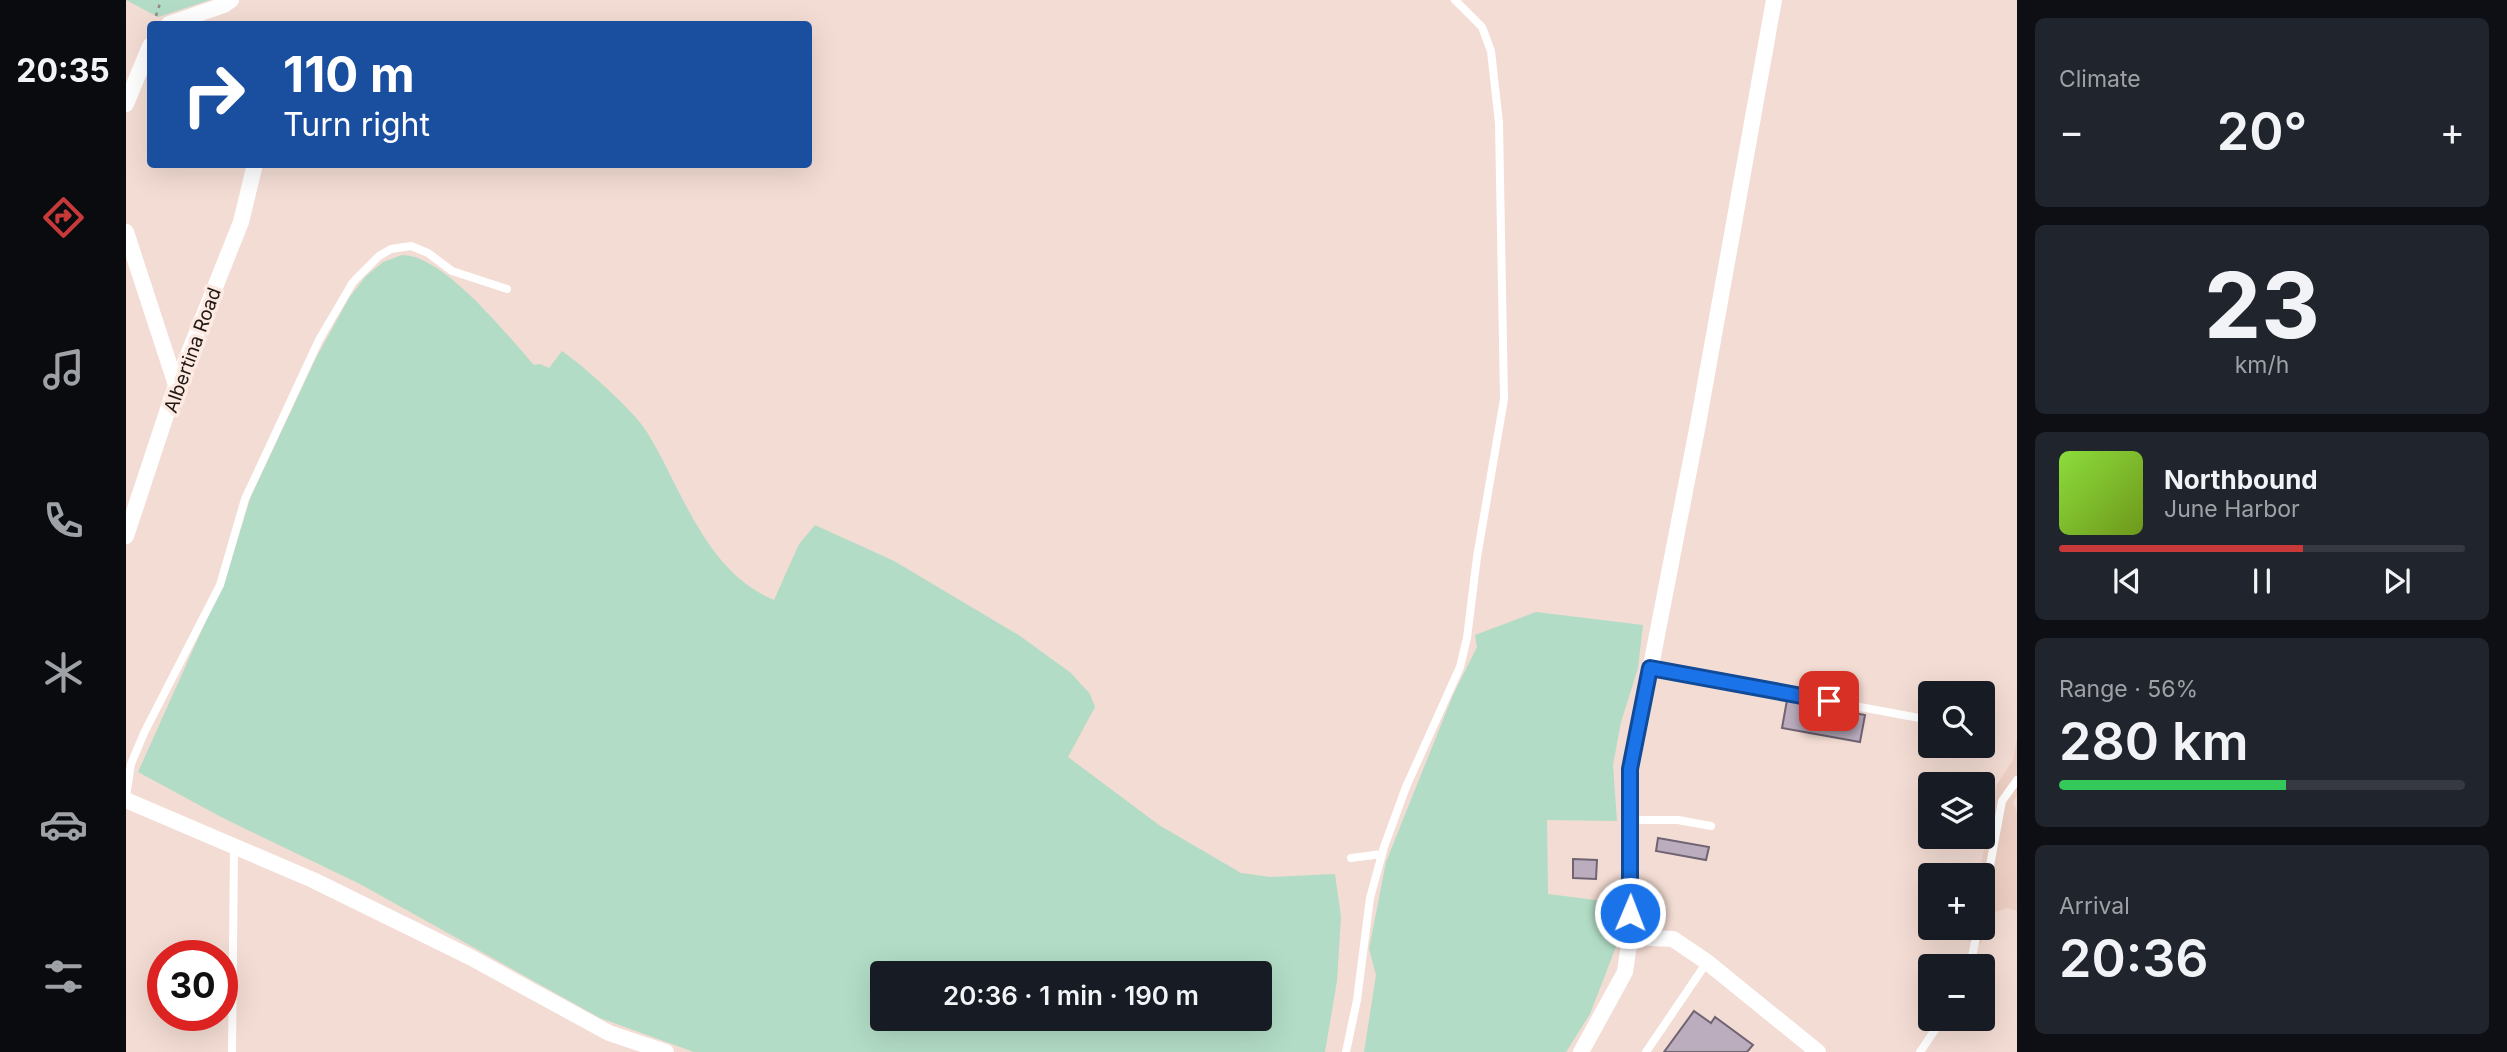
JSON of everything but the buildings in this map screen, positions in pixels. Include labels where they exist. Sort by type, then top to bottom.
[{"type":"street","points":[[198,20],[231,0]]},
{"type":"street","points":[[1581,1052],[1625,972],[1630,937],[1630,769],[1698,424],[1774,0]]},
{"type":"street","points":[[126,104],[147,53]]},
{"type":"street","name":"Albertina Road","points":[[126,536],[176,386],[241,222],[254,168]]},
{"type":"street","points":[[126,232],[176,386]]},
{"type":"street","points":[[126,799],[313,880],[470,957],[609,1033],[666,1052]]},
{"type":"street","points":[[1630,937],[1673,939],[1707,962],[1818,1052]]},
{"type":"lane","points":[[1346,1052],[1357,1000],[1370,898],[1382,854],[1406,787],[1460,667],[1467,638],[1477,557],[1504,399],[1499,123],[1491,51],[1482,27],[1455,0]]},
{"type":"lane","points":[[126,799],[131,764],[219,584],[245,499],[319,341],[353,282],[379,256],[391,249],[411,246],[428,253],[452,271],[507,289]]},
{"type":"lane","points":[[1650,668],[1918,718]]},
{"type":"lane","points":[[1991,863],[2003,801],[2017,780]]},
{"type":"lane","points":[[1632,820],[1678,820],[1711,826]]},
{"type":"lane","points":[[232,1052],[234,846]]},
{"type":"lane","points":[[1351,858],[1382,854]]},
{"type":"lane","points":[[1646,1052],[1707,962]]},
{"type":"lane","points":[[1920,1052],[1934,1031]]},
{"type":"path","points":[[161,0],[157,6],[163,21]]},
{"type":"shaded area","points":[[2017,738],[2017,796],[2013,802],[2017,812],[2017,911],[2007,908],[1995,912],[1995,863],[1981,863],[1984,849],[1995,849],[1996,786],[2013,760]]},
{"type":"shaded area","points":[[1967,940],[1982,940],[1981,944]]},
{"type":"green space","points":[[126,0],[210,0],[158,17]]},
{"type":"green space","points":[[402,255],[419,258],[455,282],[473,298],[534,365],[540,364],[549,368],[562,351],[595,378],[641,423],[713,550],[730,570],[750,587],[774,600],[799,544],[815,525],[894,561],[1020,636],[1071,673],[1090,694],[1095,707],[1068,757],[1159,825],[1241,873],[1271,877],[1335,874],[1341,917],[1337,981],[1325,1052],[694,1052],[600,1018],[360,884],[223,818],[138,772],[227,574],[251,496],[316,358],[349,298],[366,276],[383,262]]},
{"type":"green space","points":[[1536,612],[1643,625],[1638,668],[1621,722],[1613,765],[1617,821],[1547,820],[1548,894],[1619,903],[1616,947],[1590,1014],[1566,1052],[1364,1052],[1376,975],[1369,949],[1386,862],[1453,695],[1477,647],[1475,635]]},
{"type":"route","points":[[1630,913],[1630,769],[1650,668],[1829,701]]}]
